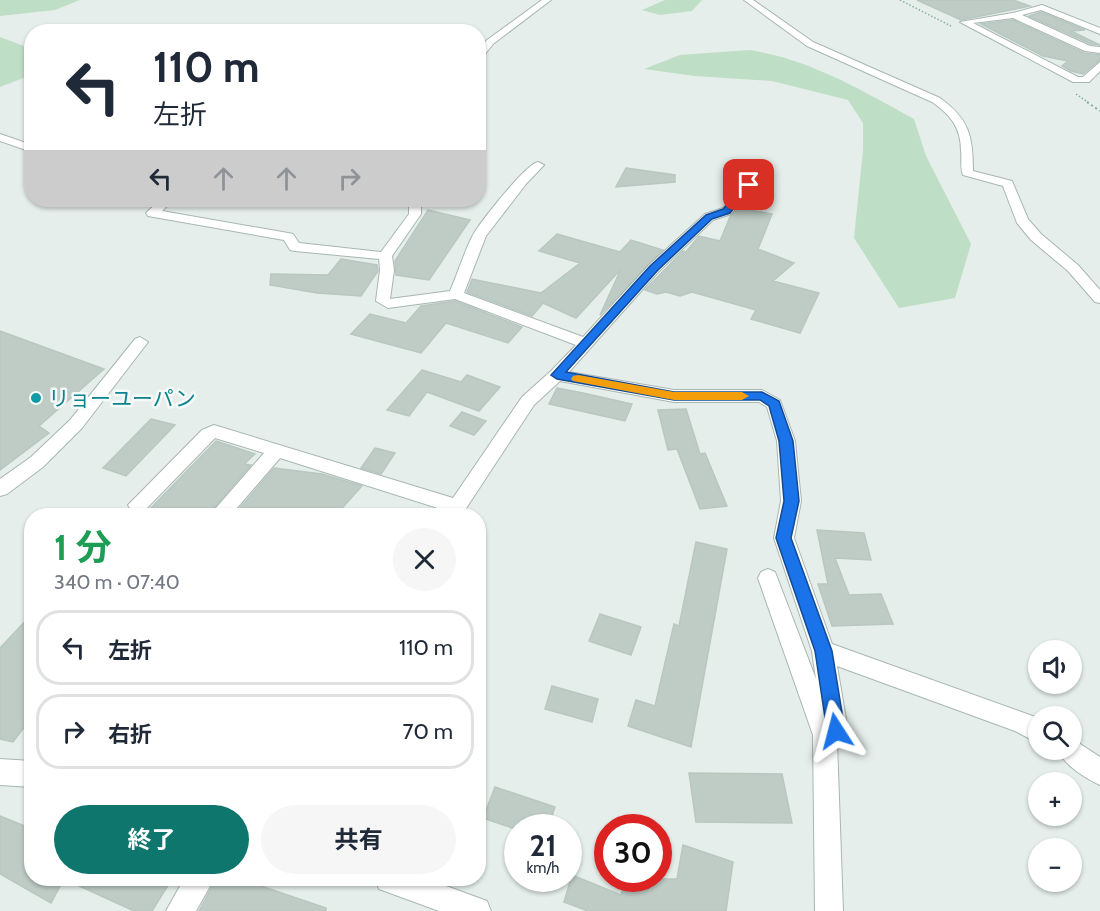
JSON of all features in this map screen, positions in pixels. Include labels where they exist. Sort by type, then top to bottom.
[{"type":"street","points":[[486,48],[490,42],[548,0]]},
{"type":"street","points":[[748,0],[810,44],[886,77],[955,113],[968,140],[967,173],[1008,184],[1022,220],[1036,237],[1073,268],[1100,299]]},
{"type":"street","points":[[1098,68],[1086,80],[1070,78],[1044,62],[964,22],[1045,8],[1100,31]]},
{"type":"street","points":[[1014,15],[1088,49],[1100,50]]},
{"type":"street","points":[[0,137],[24,146]]},
{"type":"street","points":[[456,295],[480,235],[522,181],[538,165]]},
{"type":"street","points":[[456,508],[528,401],[557,375],[654,268],[709,217],[727,211],[749,185]]},
{"type":"street","points":[[159,207],[152,213],[288,237],[295,247],[385,256]]},
{"type":"street","points":[[415,207],[415,214],[385,256],[387,270],[383,301],[388,304],[456,295],[586,343]]},
{"type":"street","points":[[0,489],[37,462],[76,424],[140,342]]},
{"type":"street","points":[[557,375],[674,396],[762,396],[774,404],[786,441],[792,501],[784,538],[824,651],[836,731],[825,735]]},
{"type":"street","points":[[138,505],[208,434],[214,431],[445,508]]},
{"type":"street","points":[[226,508],[276,450]]},
{"type":"street","points":[[768,578],[825,735],[829,911]]},
{"type":"street","points":[[824,651],[1028,725]]},
{"type":"street","points":[[1082,759],[1100,772]]},
{"type":"street","points":[[0,772],[24,774]]},
{"type":"street","points":[[180,911],[196,886]]},
{"type":"street","points":[[408,886],[477,911]]},
{"type":"green space","points":[[0,0],[80,0],[55,10],[0,16]]},
{"type":"green space","points":[[665,0],[702,0],[692,11],[660,15],[642,10]]},
{"type":"green space","points":[[0,37],[24,46],[24,78],[0,87]]},
{"type":"green space","points":[[750,50],[794,61],[835,77],[914,119],[926,156],[971,244],[955,298],[899,308],[854,238],[863,150],[863,123],[848,100],[772,81],[695,76],[644,69],[680,55]]},
{"type":"building","points":[[917,0],[1013,0],[1030,6],[961,20]]},
{"type":"building","points":[[1041,12],[1085,30],[1071,31],[1100,45],[1091,44],[1029,16]]},
{"type":"building","points":[[1013,20],[1084,53],[1100,55],[1100,60],[1083,74],[1071,71],[1062,66],[1068,61],[1043,56],[981,24]]},
{"type":"building","points":[[626,168],[675,175],[675,182],[616,187]]},
{"type":"building","points":[[739,208],[772,214],[758,249],[794,263],[773,281],[819,293],[800,333],[751,319],[756,310],[692,292],[680,296],[666,292],[657,294],[645,290],[683,251],[686,252],[699,236],[720,241],[730,217]]},
{"type":"building","points":[[428,210],[470,220],[429,280],[396,275],[395,261]]},
{"type":"building","points":[[557,234],[620,252],[631,240],[663,250],[600,315],[621,269],[576,318],[543,303],[532,316],[467,292],[472,279],[541,293],[580,263],[539,251]]},
{"type":"building","points":[[341,259],[377,265],[378,271],[361,296],[317,293],[270,285],[271,274],[328,275]]},
{"type":"building","points":[[455,301],[522,327],[508,343],[446,323],[421,353],[351,334],[370,314],[406,323],[421,306]]},
{"type":"building","name":"リョーユーパン","points":[[0,331],[104,369],[39,426],[49,433],[0,470]]},
{"type":"building","points":[[422,370],[461,382],[467,375],[500,387],[479,411],[427,392],[409,416],[387,410]]},
{"type":"building","points":[[557,388],[632,404],[625,421],[549,404]]},
{"type":"building","points":[[686,409],[700,454],[705,453],[727,506],[700,509],[677,449],[668,450],[658,410]]},
{"type":"building","points":[[462,412],[486,421],[474,435],[450,426]]},
{"type":"building","points":[[151,419],[175,425],[126,476],[103,468]]},
{"type":"building","points":[[216,441],[255,454],[244,464],[251,465],[214,508],[151,508]]},
{"type":"building","points":[[375,448],[395,453],[381,474],[361,468]]},
{"type":"building","points":[[274,468],[322,474],[362,486],[342,508],[240,508]]},
{"type":"building","points":[[817,530],[864,533],[871,560],[835,558],[849,595],[881,594],[893,624],[832,626],[818,584],[828,584]]},
{"type":"building","points":[[696,542],[727,549],[691,747],[628,726],[636,700],[655,706],[674,624],[679,626]]},
{"type":"building","points":[[600,614],[641,627],[631,655],[589,641]]},
{"type":"building","points":[[24,622],[24,728],[13,742],[0,739],[0,648]]},
{"type":"building","points":[[552,686],[598,699],[592,722],[545,709]]},
{"type":"building","points":[[689,773],[782,774],[792,823],[696,822]]},
{"type":"building","points":[[495,787],[555,807],[553,814],[504,814],[504,825],[486,819],[486,810]]},
{"type":"building","points":[[0,816],[24,826],[24,886],[60,886],[51,903],[0,874]]},
{"type":"building","points":[[683,845],[733,862],[726,911],[588,911],[564,902],[567,892],[582,892],[582,879],[594,884],[594,892],[614,892],[621,895],[622,892],[672,892],[672,879],[677,879]]},
{"type":"building","points":[[79,886],[168,886],[152,911],[134,911]]},
{"type":"building","points":[[212,886],[262,886],[326,908],[326,911],[199,911]]},
{"type":"slow traffic","points":[[578,379],[674,396],[742,396]]},
{"type":"place","name":"リョーユーパン","points":[[36,398]]},
{"type":"route","points":[[749,185],[727,211],[709,217],[654,268],[557,375],[674,396],[762,396],[774,404],[786,441],[792,501],[784,538],[824,651],[836,731]]}]
